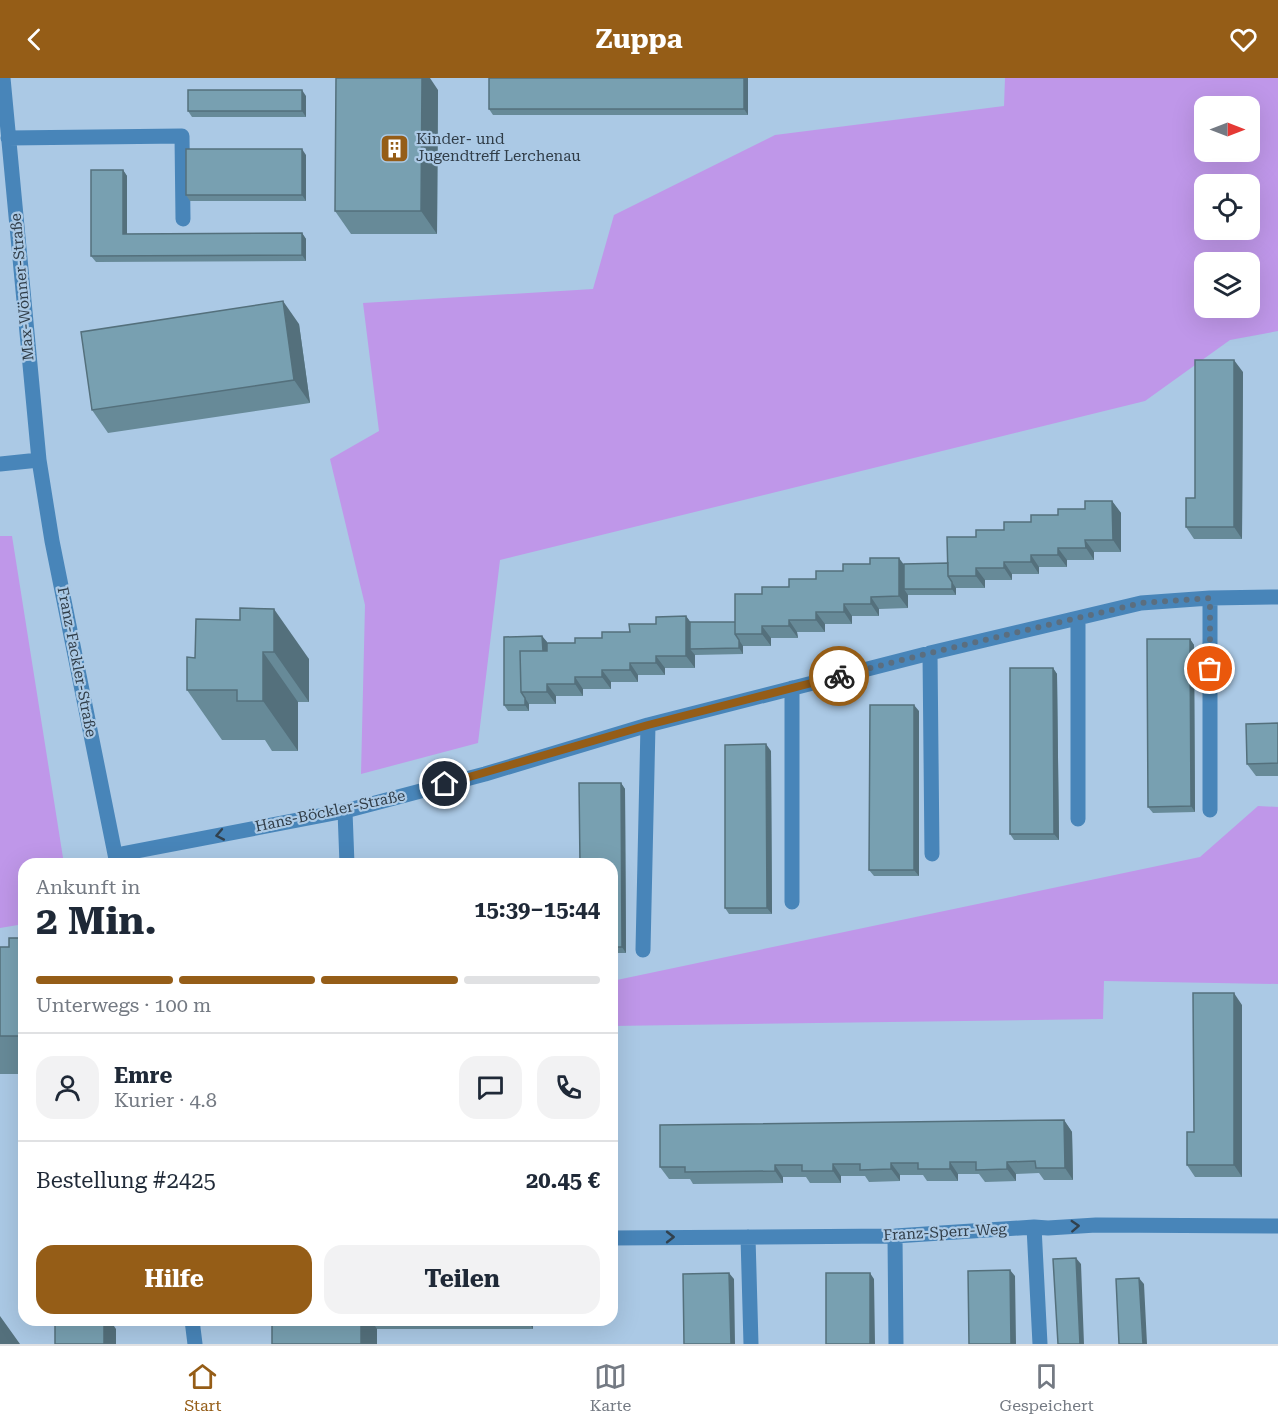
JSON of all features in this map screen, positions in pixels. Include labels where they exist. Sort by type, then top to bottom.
[{"type":"street","name":"Max-Wönner-Straße","points":[[3,78],[39,460]]},
{"type":"street","points":[[8,138],[182,136],[183,219]]},
{"type":"street","points":[[0,464],[39,460]]},
{"type":"street","name":"Franz-Fackler-Straße","points":[[39,460],[57,563],[116,858]]},
{"type":"street","name":"Hans-Böckler-Straße","points":[[121,858],[345,812],[485,774],[648,725],[930,653],[1141,603],[1210,598],[1278,597]]},
{"type":"street","points":[[1210,598],[1210,810]]},
{"type":"street","points":[[1078,618],[1078,819]]},
{"type":"street","points":[[930,653],[932,854]]},
{"type":"street","points":[[792,688],[792,902]]},
{"type":"street","points":[[643,950],[648,725]]},
{"type":"street","points":[[345,812],[347,858]]},
{"type":"street","name":"Franz-Sperr-Weg","points":[[618,1238],[895,1236],[1096,1225],[1278,1226]]},
{"type":"street","points":[[1034,1227],[1040,1344]]},
{"type":"street","points":[[895,1236],[896,1344]]},
{"type":"street","points":[[748,1237],[751,1344]]},
{"type":"street","points":[[193,1326],[195,1344]]},
{"type":"shaded area","points":[[1005,78],[1278,78],[1278,331],[1230,340],[1145,401],[500,560],[478,743],[361,774],[365,605],[330,459],[379,431],[363,303],[593,289],[614,215],[775,135],[1004,106]]},
{"type":"shaded area","points":[[0,536],[12,536],[63,858],[18,858],[18,925],[0,928]]},
{"type":"shaded area","points":[[1258,806],[1278,807],[1278,984],[1104,981],[1103,1019],[618,1026],[618,980],[1200,857]]},
{"type":"building","name":"Kinder- und Jugendtreff Lerchenau","points":[[336,78],[422,78],[421,211],[335,211]]},
{"type":"building","points":[[489,78],[744,78],[744,109],[489,109]]},
{"type":"building","points":[[188,90],[302,90],[302,111],[188,111]]},
{"type":"building","points":[[186,149],[302,149],[302,195],[186,195]]},
{"type":"building","points":[[91,170],[123,170],[123,234],[302,233],[302,255],[91,256]]},
{"type":"building","points":[[283,301],[294,380],[92,410],[81,332]]},
{"type":"building","points":[[1195,360],[1234,360],[1234,527],[1186,527],[1186,498],[1195,498]]},
{"type":"building","points":[[1085,501],[1112,501],[1113,540],[1085,540],[1086,548],[1058,548],[1058,555],[1031,555],[1031,562],[1004,562],[1004,568],[976,568],[976,576],[948,576],[947,537],[976,537],[976,530],[1004,530],[1004,522],[1031,522],[1031,515],[1058,515],[1058,509],[1085,509]]},
{"type":"building","points":[[870,558],[899,558],[899,596],[871,597],[871,604],[844,604],[844,612],[816,612],[816,620],[789,620],[789,626],[762,626],[762,634],[735,634],[735,594],[762,594],[762,587],[789,587],[789,579],[816,579],[816,571],[843,571],[843,564],[870,564]]},
{"type":"building","points":[[948,563],[948,576],[952,582],[952,589],[904,589],[904,564]]},
{"type":"building","points":[[240,608],[274,609],[274,652],[263,652],[263,701],[237,701],[237,690],[187,690],[187,657],[195,658],[196,619],[240,620]]},
{"type":"building","points":[[686,616],[686,656],[656,656],[656,663],[630,663],[630,670],[602,670],[602,677],[575,677],[575,684],[547,684],[547,692],[521,692],[520,651],[547,651],[547,643],[575,643],[575,638],[602,638],[602,632],[630,632],[629,624],[656,624],[656,617]]},
{"type":"building","points":[[690,622],[735,622],[735,634],[739,640],[739,648],[690,649]]},
{"type":"building","points":[[542,636],[543,651],[520,651],[521,692],[525,698],[525,705],[504,705],[504,637]]},
{"type":"building","points":[[1147,639],[1190,639],[1191,806],[1148,807]]},
{"type":"building","points":[[1010,668],[1053,668],[1054,834],[1010,834]]},
{"type":"building","points":[[870,705],[914,705],[914,870],[869,870]]},
{"type":"building","points":[[1278,723],[1278,763],[1247,764],[1246,724]]},
{"type":"building","points":[[766,744],[767,908],[725,908],[725,745]]},
{"type":"building","points":[[579,783],[621,783],[622,947],[618,947],[618,858],[580,858]]},
{"type":"building","points":[[9,938],[18,938],[18,1036],[0,1036],[0,947],[9,947]]},
{"type":"building","points":[[1193,993],[1234,993],[1234,1165],[1187,1165],[1187,1132],[1194,1132]]},
{"type":"building","points":[[1064,1120],[1065,1168],[1036,1168],[1035,1161],[1007,1162],[1007,1169],[976,1170],[976,1162],[950,1162],[950,1169],[918,1169],[918,1163],[891,1163],[891,1169],[860,1170],[860,1164],[833,1164],[833,1171],[802,1171],[802,1165],[775,1165],[775,1171],[685,1172],[685,1167],[660,1167],[660,1125]]},
{"type":"building","points":[[1076,1258],[1080,1344],[1058,1344],[1053,1259]]},
{"type":"building","points":[[1010,1270],[1011,1344],[969,1344],[968,1271]]},
{"type":"building","points":[[729,1273],[731,1344],[684,1344],[683,1274]]},
{"type":"building","points":[[826,1273],[870,1273],[870,1344],[826,1344]]},
{"type":"building","points":[[1139,1278],[1143,1344],[1119,1344],[1116,1279]]},
{"type":"building","points":[[55,1326],[104,1326],[104,1344],[55,1344]]},
{"type":"building","points":[[272,1326],[361,1326],[361,1344],[272,1344]]},
{"type":"way so far","points":[[839,676],[1141,603],[1210,598],[1210,669]]},
{"type":"place","name":"Kinder- und Jugendtreff Lerchenau","points":[[395,148]]},
{"type":"route","points":[[445,784],[648,725],[839,676]]}]
